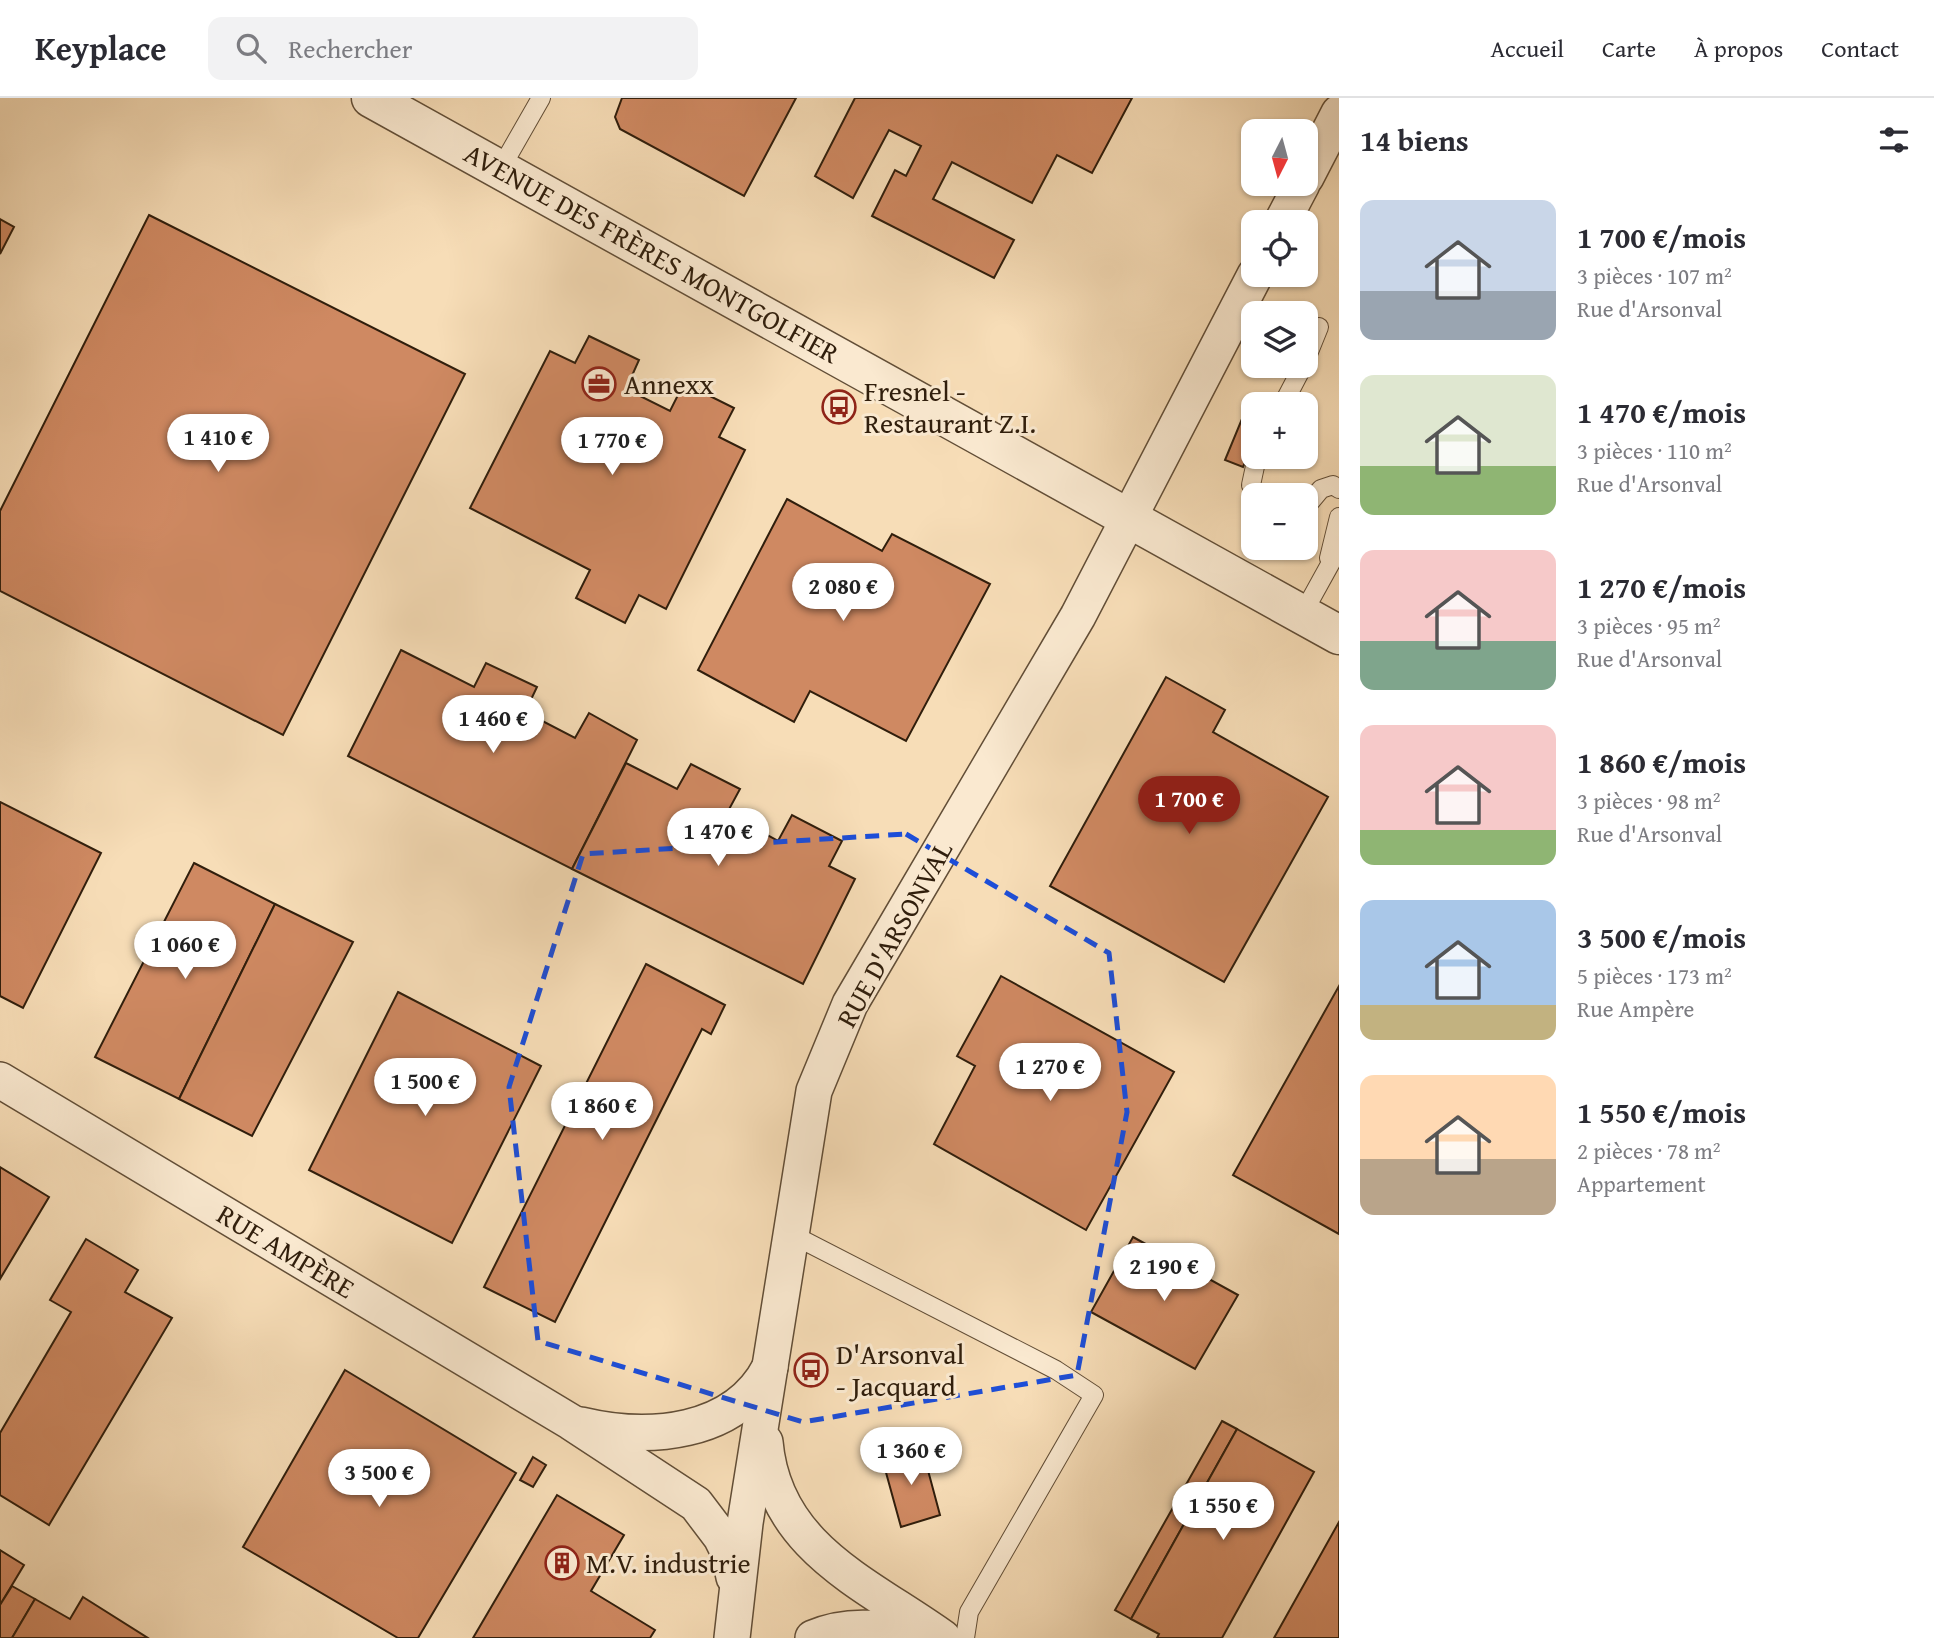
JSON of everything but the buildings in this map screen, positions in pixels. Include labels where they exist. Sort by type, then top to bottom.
[{"type":"street","name":"AVENUE DES FRÈRES MONTGOLFIER","points":[[371,98],[394,106],[1339,635]]},
{"type":"street","points":[[1318,154],[1339,113]]},
{"type":"street","name":"RUE D'ARSONVAL","points":[[732,1638],[770,1367],[814,1091],[850,1004],[1079,616],[1249,287]]},
{"type":"street","name":"RUE AMPÈRE","points":[[0,1080],[571,1422],[696,1503],[714,1526],[729,1553],[736,1599]]},
{"type":"street","name":"RUE AMPÈRE","points":[[571,1422],[635,1431],[703,1425],[719,1419],[748,1398],[770,1367]]},
{"type":"street","points":[[763,1418],[773,1480],[790,1516],[810,1545],[827,1561],[943,1638]]},
{"type":"street","points":[[813,1638],[851,1628],[880,1629],[925,1638]]},
{"type":"lane","points":[[501,168],[541,98]]},
{"type":"lane","points":[[1318,493],[1333,485],[1339,489]]},
{"type":"lane","points":[[1326,571],[1339,517]]},
{"type":"lane","points":[[1302,615],[1339,548]]},
{"type":"lane","points":[[791,1234],[1056,1370],[1094,1395],[969,1612],[965,1638]]},
{"type":"highlighted area","points":[[906,834],[1109,953],[1127,1112],[1077,1375],[803,1422],[538,1341],[509,1087],[583,854]]},
{"type":"place","name":"Annexx","points":[[599,384]]},
{"type":"place","name":"Fresnel - Restaurant Z.I.","points":[[839,407]]},
{"type":"place","name":"D'Arsonval - Jacquard","points":[[811,1370]]},
{"type":"place","name":"M.V. industrie","points":[[562,1563]]}]
